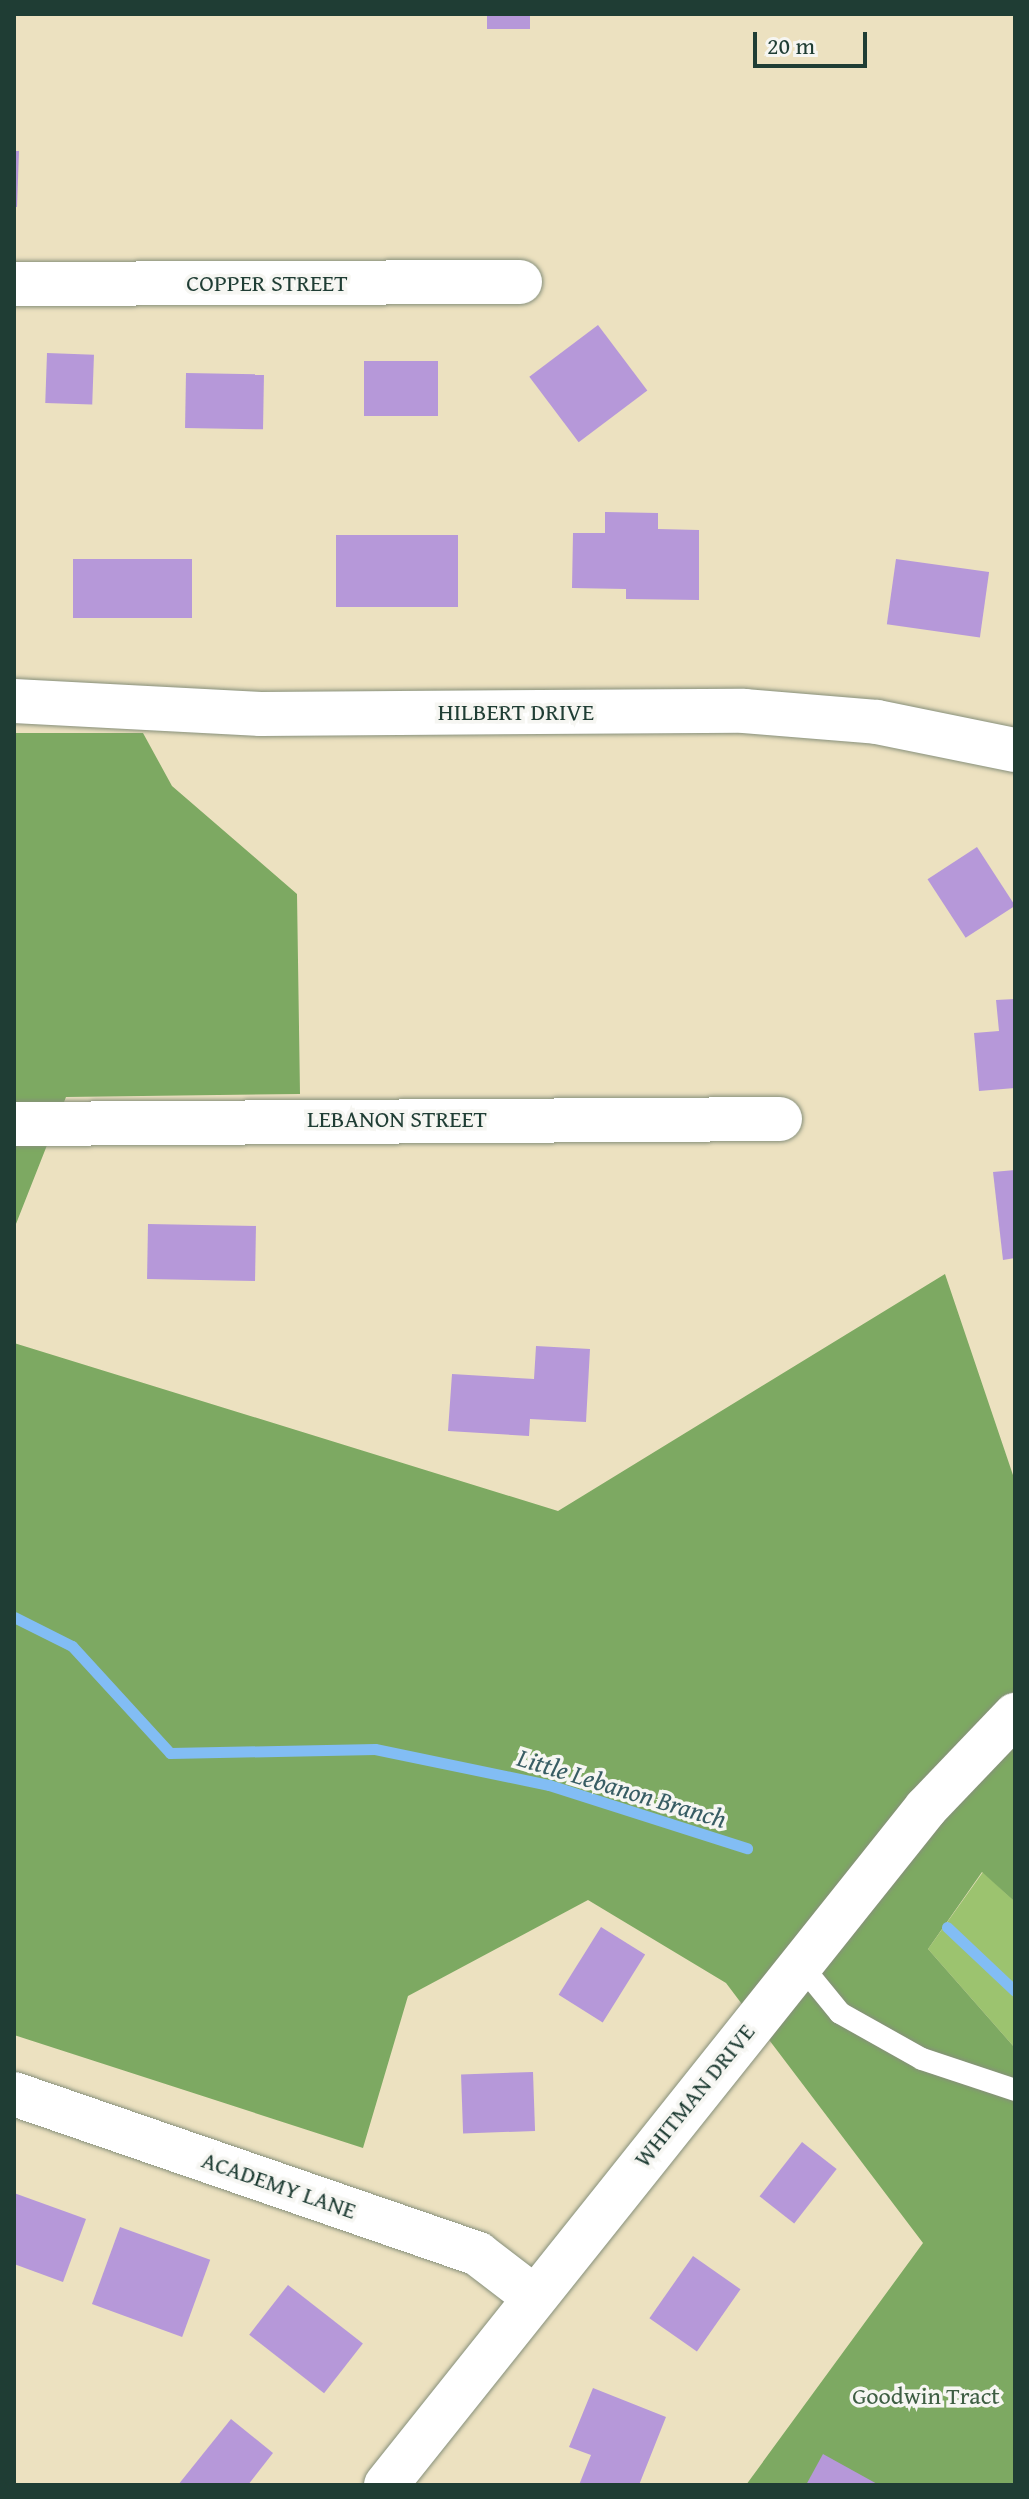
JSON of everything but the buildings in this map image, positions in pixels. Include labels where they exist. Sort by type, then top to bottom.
[{"type":"street","name":"COPPER STREET","points":[[14,284],[520,282]]},
{"type":"street","name":"HILBERT DRIVE","points":[[14,701],[261,714],[757,712],[877,722],[1015,750]]},
{"type":"street","name":"LEBANON STREET","points":[[14,1124],[780,1119]]},
{"type":"street","name":"WHITMAN DRIVE","points":[[396,2482],[533,2296],[800,1964],[955,1774],[1015,1715]]},
{"type":"street","name":"ACADEMY LANE","points":[[14,2094],[478,2254],[533,2296]]},
{"type":"lane","points":[[800,1964],[840,2013],[922,2059],[1015,2090]]},
{"type":"green space","points":[[14,733],[143,733],[172,786],[297,894],[300,1094],[66,1097],[14,1229]]},
{"type":"green space","name":"Goodwin Tract","points":[[945,1274],[1015,1481],[1015,1902],[982,1872],[928,1949],[1015,2048],[1015,2485],[746,2485],[923,2243],[726,1983],[588,1900],[408,1996],[363,2148],[14,2035],[14,1343],[558,1511]]},
{"type":"green space","points":[[983,1872],[1015,1902],[1015,2048],[928,1949]]},
{"type":"waterway","name":"Little Lebanon Branch","points":[[14,1617],[72,1646],[170,1753],[375,1749],[549,1785],[747,1848]]},
{"type":"waterway","name":"Little Lebanon Branch","points":[[947,1927],[1015,1991]]}]
